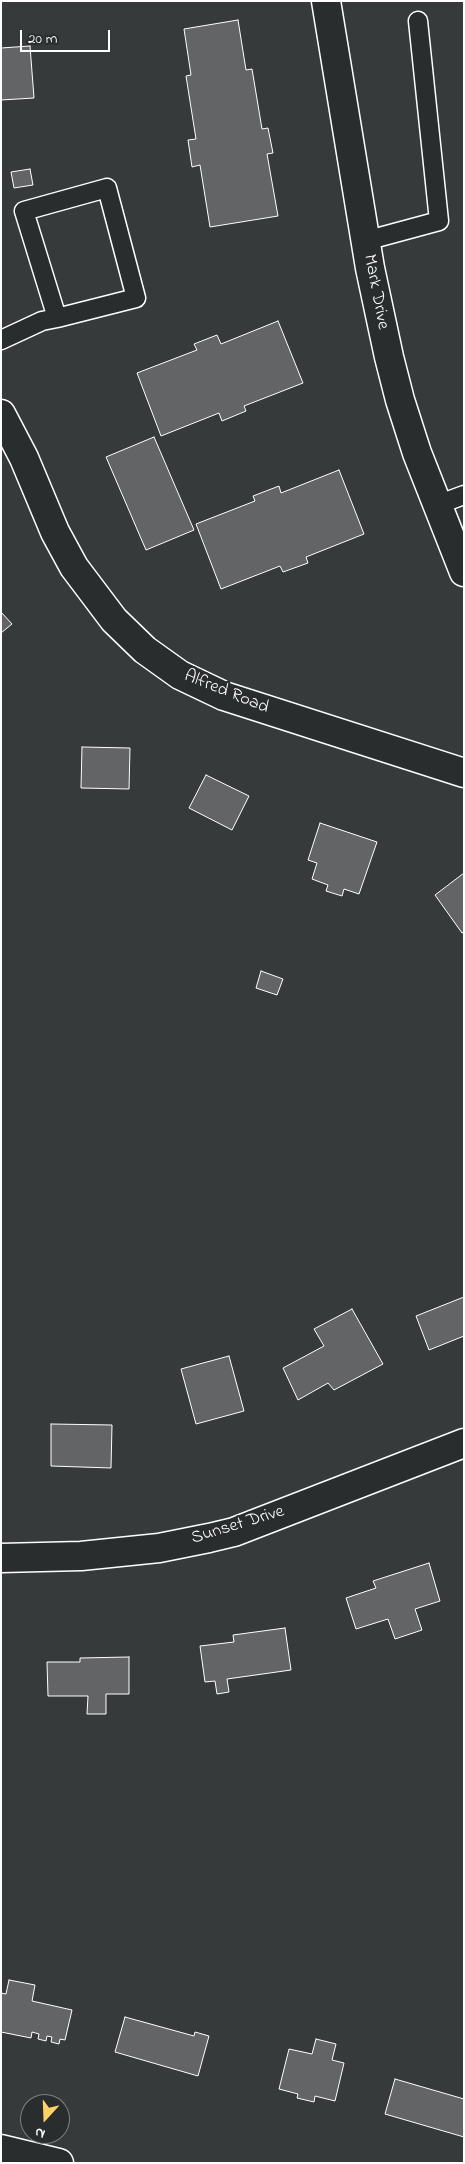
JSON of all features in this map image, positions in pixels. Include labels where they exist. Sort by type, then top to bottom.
[{"type":"street","name":"Mark Drive","points":[[326,1],[365,241],[389,357],[417,453],[464,572]]},
{"type":"street","name":"Alfred Road","points":[[1,414],[24,458],[55,532],[74,567],[114,620],[145,650],[180,676],[216,692],[464,773]]},
{"type":"street","name":"Sunset Drive","points":[[1,1558],[82,1556],[159,1548],[234,1532],[464,1443]]},
{"type":"street","points":[[1,2149],[59,2163]]},
{"type":"lane","points":[[365,241],[438,221],[418,22]]},
{"type":"lane","points":[[1,340],[42,322],[136,298],[107,188],[24,211],[57,318]]},
{"type":"lane","points":[[437,505],[464,495]]},
{"type":"building","points":[[238,20],[246,70],[252,69],[262,129],[268,128],[273,153],[267,154],[278,216],[210,227],[200,165],[192,167],[188,140],[196,139],[186,76],[191,75],[184,29]]},
{"type":"building","points":[[30,46],[34,98],[1,100],[1,48]]},
{"type":"building","points":[[30,169],[33,185],[14,188],[11,172]]},
{"type":"building","points":[[278,321],[303,383],[244,406],[246,411],[222,421],[219,413],[161,436],[137,373],[197,350],[194,344],[217,335],[221,344]]},
{"type":"building","points":[[154,437],[194,530],[146,550],[106,457]]},
{"type":"building","points":[[339,470],[364,534],[306,557],[308,563],[283,572],[280,566],[221,589],[196,524],[255,501],[253,496],[279,486],[281,493]]},
{"type":"building","points":[[1,612],[12,624],[1,633]]},
{"type":"building","points":[[82,747],[130,748],[129,789],[81,788]]},
{"type":"building","points":[[206,775],[249,796],[232,830],[189,808]]},
{"type":"building","points":[[320,823],[377,842],[359,894],[344,889],[342,896],[326,891],[328,885],[312,879],[317,863],[308,860]]},
{"type":"building","points":[[464,873],[464,932],[462,933],[435,895]]},
{"type":"building","points":[[261,971],[283,979],[277,995],[256,988]]},
{"type":"building","points":[[464,1297],[464,1336],[429,1350],[416,1316]]},
{"type":"building","points":[[352,1309],[383,1364],[334,1390],[328,1383],[298,1400],[283,1368],[324,1346],[314,1329]]},
{"type":"building","points":[[229,1356],[244,1411],[196,1424],[181,1369]]},
{"type":"building","points":[[51,1424],[112,1425],[111,1468],[51,1466]]},
{"type":"building","points":[[429,1563],[440,1601],[415,1609],[422,1630],[395,1639],[388,1619],[356,1629],[346,1598],[376,1588],[373,1581]]},
{"type":"building","points":[[285,1628],[291,1670],[227,1679],[229,1692],[217,1694],[215,1681],[205,1682],[200,1646],[234,1642],[233,1635]]},
{"type":"building","points":[[129,1657],[129,1694],[106,1694],[106,1714],[87,1714],[88,1696],[48,1696],[47,1662],[80,1662],[80,1658]]},
{"type":"building","points":[[9,1980],[35,1985],[32,2001],[72,2010],[65,2040],[60,2039],[59,2044],[51,2042],[52,2037],[47,2036],[46,2041],[38,2039],[39,2034],[32,2032],[31,2038],[1,2032],[1,1993],[6,1994]]},
{"type":"building","points":[[125,2017],[194,2036],[195,2032],[209,2036],[198,2076],[115,2052]]},
{"type":"building","points":[[316,2039],[336,2044],[332,2060],[344,2063],[335,2101],[315,2096],[314,2102],[297,2098],[298,2094],[279,2089],[289,2049],[312,2054]]},
{"type":"building","points":[[395,2079],[464,2099],[464,2137],[385,2114]]}]
